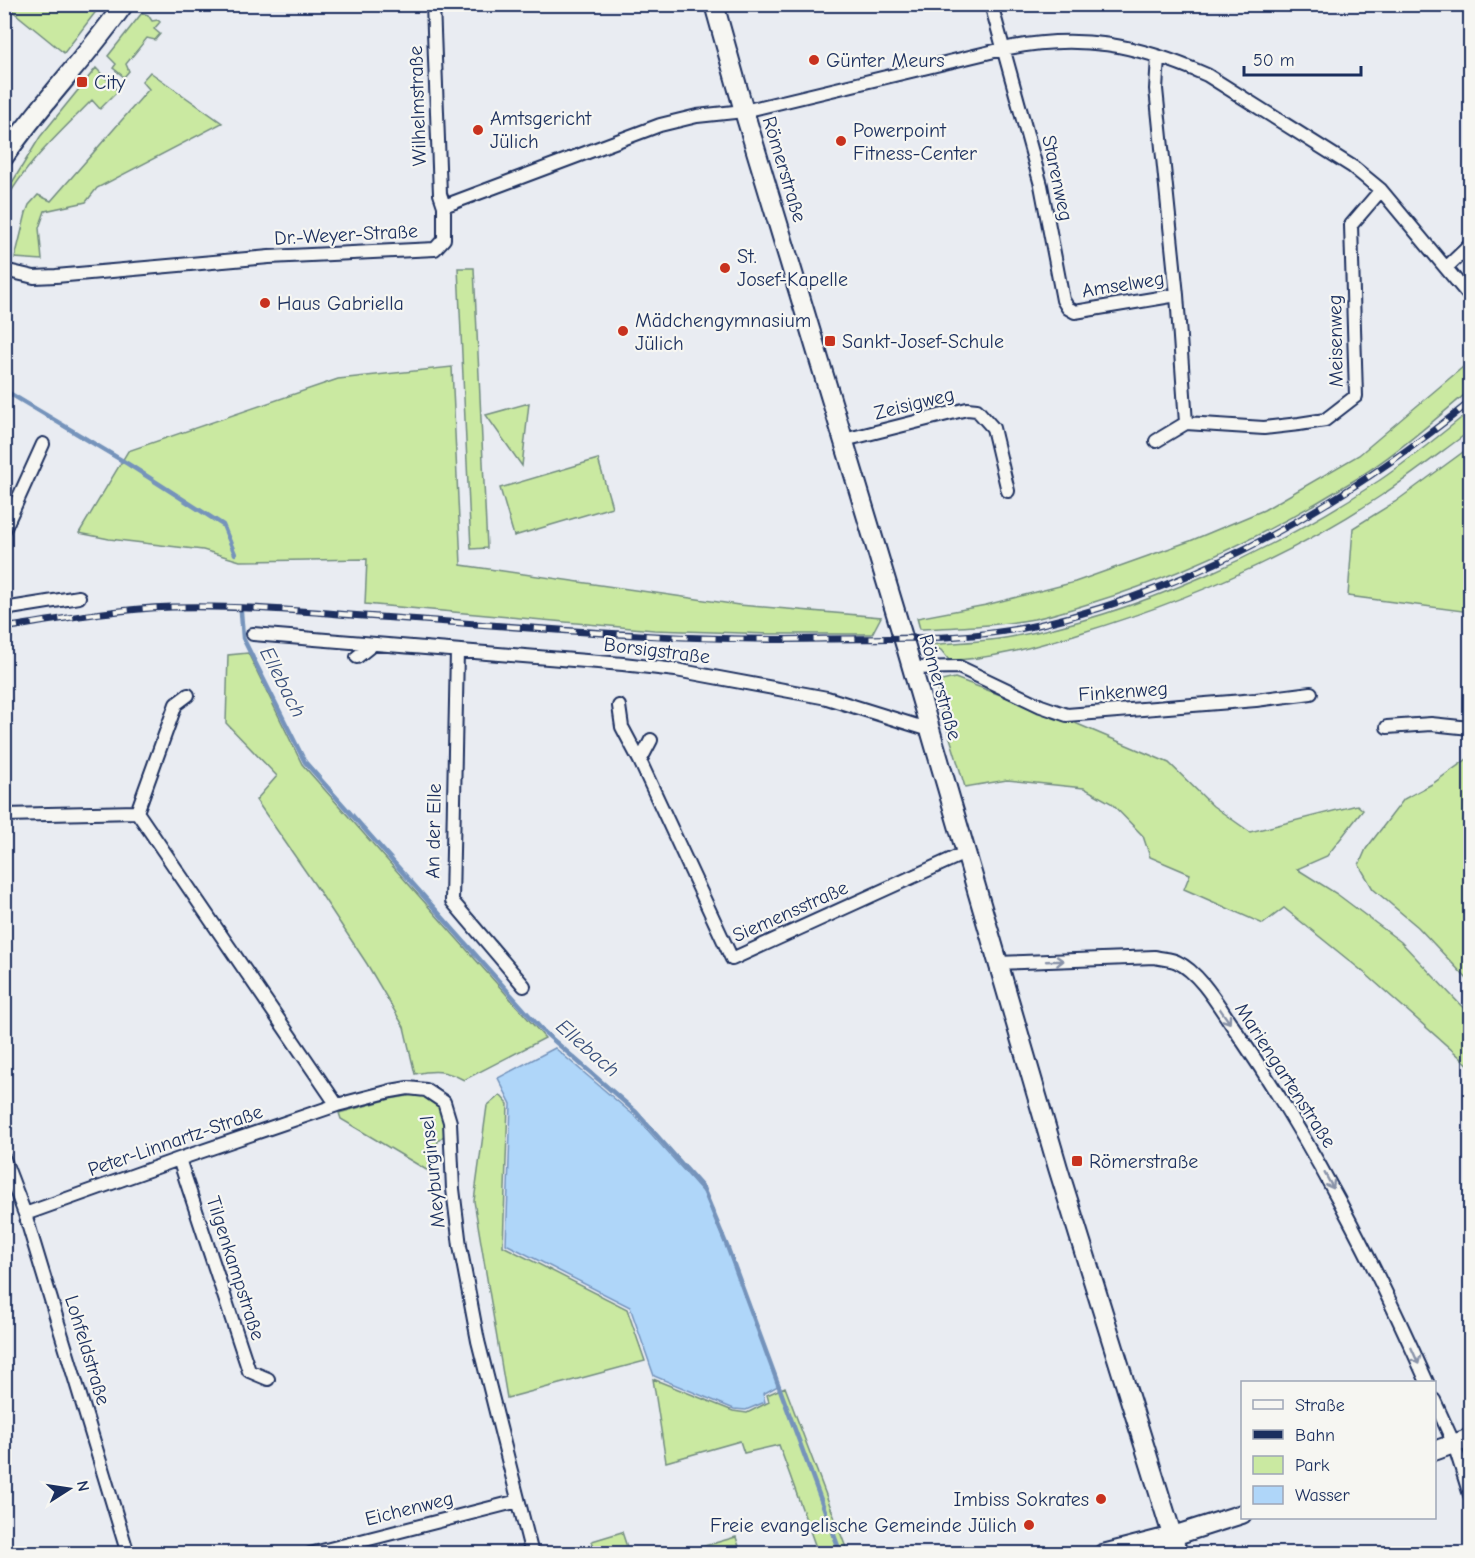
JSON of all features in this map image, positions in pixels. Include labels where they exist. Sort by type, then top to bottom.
[{"type":"main road","points":[[4,157],[25,127],[102,36],[124,4]]},
{"type":"main road","name":"Römerstraße","points":[[714,4],[744,111],[912,668],[1061,1179],[1178,1554]]},
{"type":"main road","points":[[1436,1450],[1462,1441]]},
{"type":"main road","points":[[1103,1554],[1173,1536],[1241,1514]]},
{"type":"street","name":"Wilhelmstraße","points":[[433,4],[440,194],[444,206]]},
{"type":"street","name":"Starenweg","points":[[991,4],[1041,185],[1063,300],[1068,308],[1075,312]]},
{"type":"street","name":"Dr.-Weyer-Straße","points":[[4,270],[34,277],[56,276],[268,256],[435,249],[444,239],[444,206],[660,125],[697,116],[744,111],[1003,49],[1062,40],[1091,41],[1158,57],[1207,75],[1353,167],[1381,190],[1470,297]]},
{"type":"street","points":[[1156,441],[1186,423],[1177,295],[1156,89],[1158,57]]},
{"type":"street","name":"Meisenweg","points":[[1186,423],[1263,428],[1325,420],[1356,396],[1351,225],[1381,190]]},
{"type":"street","points":[[1446,267],[1470,245]]},
{"type":"street","name":"Amselweg","points":[[1075,312],[1177,295]]},
{"type":"street","name":"Zeisigweg","points":[[844,440],[967,410],[977,411],[993,428],[1008,492]]},
{"type":"street","points":[[4,530],[43,444]]},
{"type":"street","points":[[4,609],[79,597]]},
{"type":"street","name":"Borsigstraße","points":[[253,634],[623,664],[687,672],[838,700],[930,730]]},
{"type":"street","points":[[357,657],[372,645]]},
{"type":"street","name":"An der Elle","points":[[457,651],[452,901],[524,986]]},
{"type":"street","name":"Finkenweg","points":[[912,668],[958,667],[1041,706],[1067,715],[1256,700],[1311,693]]},
{"type":"street","points":[[137,813],[176,704],[188,695]]},
{"type":"street","name":"Siemensstraße","points":[[619,706],[622,727],[732,959],[965,854]]},
{"type":"street","points":[[1387,727],[1431,724],[1470,728]]},
{"type":"street","points":[[640,761],[651,740]]},
{"type":"street","points":[[4,815],[137,813]]},
{"type":"street","points":[[137,813],[337,1106]]},
{"type":"street","name":"Mariengartenstraße","points":[[997,963],[1155,957],[1177,962],[1194,975],[1212,996],[1274,1086],[1306,1139],[1383,1285],[1426,1381]]},
{"type":"street","name":"Meyburginsel","points":[[337,1106],[408,1088],[426,1090],[444,1102],[450,1122],[453,1189],[464,1268],[478,1341],[532,1554]]},
{"type":"street","name":"Peter-Linnartz-Straße","points":[[25,1214],[178,1159],[337,1106]]},
{"type":"street","name":"Tilgenkampstraße","points":[[178,1159],[249,1371],[268,1379]]},
{"type":"street","name":"Lohfeldstraße","points":[[4,1160],[25,1214],[128,1554]]},
{"type":"street","points":[[1436,1403],[1462,1441],[1470,1495]]},
{"type":"street","name":"Eichenweg","points":[[310,1554],[518,1501]]},
{"type":"green space","points":[[5,5],[101,5],[64,53]]},
{"type":"green space","points":[[142,13],[148,15],[152,21],[160,22],[154,29],[160,34],[155,40],[147,38],[126,64],[129,71],[124,77],[113,68],[116,64],[108,56]]},
{"type":"green space","points":[[96,68],[118,91],[100,109],[92,100],[34,161],[5,202],[5,194],[40,137]]},
{"type":"green space","points":[[150,72],[222,123],[97,188],[86,202],[45,211],[39,228],[42,260],[15,258],[29,205],[38,195],[51,201],[149,89],[142,81]]},
{"type":"green space","points":[[458,268],[474,268],[487,548],[471,549]]},
{"type":"green space","points":[[1470,361],[1470,390],[1424,429],[1360,476],[1252,538],[1157,580],[1055,614],[1006,623],[920,629],[917,618],[986,605],[1075,582],[1190,541],[1264,510],[1359,455]]},
{"type":"green space","points":[[452,367],[461,565],[739,605],[881,617],[872,634],[770,634],[654,630],[365,604],[367,559],[240,561],[203,550],[109,539],[79,533],[128,451],[338,379]]},
{"type":"green space","points":[[529,403],[522,466],[486,415]]},
{"type":"green space","points":[[1470,411],[1470,431],[1393,487],[1310,538],[1235,576],[1157,608],[1014,652],[981,658],[949,660],[941,650],[930,645],[1001,639],[1058,627],[1107,613],[1203,576],[1250,555],[1339,506],[1392,472]]},
{"type":"green space","points":[[1470,447],[1470,612],[1348,596],[1353,528],[1395,502]]},
{"type":"green space","points":[[598,459],[612,507],[514,536],[500,488]]},
{"type":"green space","points":[[248,653],[302,764],[545,1038],[464,1080],[440,1072],[415,1074],[404,1027],[367,964],[256,800],[277,776],[226,723],[228,655]]},
{"type":"green space","points":[[955,678],[1075,723],[1169,763],[1213,806],[1250,832],[1357,805],[1363,810],[1327,856],[1297,869],[1337,894],[1401,942],[1470,1015],[1470,1066],[1367,975],[1284,908],[1263,924],[1184,889],[1190,874],[1150,857],[1143,836],[1111,803],[1084,788],[1007,780],[965,787],[938,698],[937,682]]},
{"type":"green space","points":[[1470,757],[1470,982],[1418,927],[1373,889],[1359,865],[1366,849],[1404,799],[1432,784]]},
{"type":"green space","points":[[419,1094],[427,1095],[440,1104],[447,1133],[438,1141],[430,1172],[341,1119],[339,1113],[390,1099]]},
{"type":"green space","points":[[500,1095],[508,1104],[503,1246],[627,1309],[645,1361],[507,1398],[474,1201],[487,1106]]},
{"type":"green space","points":[[653,1379],[733,1411],[747,1413],[769,1402],[767,1395],[785,1387],[848,1553],[818,1553],[779,1445],[744,1453],[740,1441],[666,1462]]},
{"type":"green space","points":[[622,1532],[629,1553],[596,1553],[592,1541]]},
{"type":"green space","points":[[736,1537],[741,1553],[680,1553]]},
{"type":"water","points":[[555,1048],[637,1118],[704,1193],[778,1386],[763,1394],[765,1402],[746,1410],[734,1409],[654,1376],[630,1307],[506,1244],[511,1104],[498,1078]]},
{"type":"waterway","name":"Ellebach","points":[[4,390],[128,464],[223,525],[235,554]]},
{"type":"waterway","name":"Ellebach","points":[[241,612],[243,638],[305,762],[543,1031],[636,1112],[703,1188],[727,1246],[841,1554]]},
{"type":"railway","points":[[4,628],[109,612],[172,607],[224,607],[601,633],[712,638],[931,638],[1012,630],[1097,609],[1155,589],[1212,565],[1320,508],[1422,439],[1470,402]]},
{"type":"place","name":"Günter Meurs","points":[[814,60]]},
{"type":"place","name":"City","points":[[82,82]]},
{"type":"place","name":"Amtsgericht Jülich","points":[[478,130]]},
{"type":"place","name":"Powerpoint Fitness-Center","points":[[841,141]]},
{"type":"place","name":"St. Josef-Kapelle","points":[[725,268]]},
{"type":"place","name":"Haus Gabriella","points":[[265,303]]},
{"type":"place","name":"Mädchengymnasium Jülich","points":[[623,331]]},
{"type":"place","name":"Sankt-Josef-Schule","points":[[830,341]]},
{"type":"place","name":"Römerstraße","points":[[1077,1161]]},
{"type":"place","name":"Imbiss Sokrates","points":[[1101,1499]]},
{"type":"place","name":"Freie evangelische Gemeinde Jülich","points":[[1029,1525]]}]
